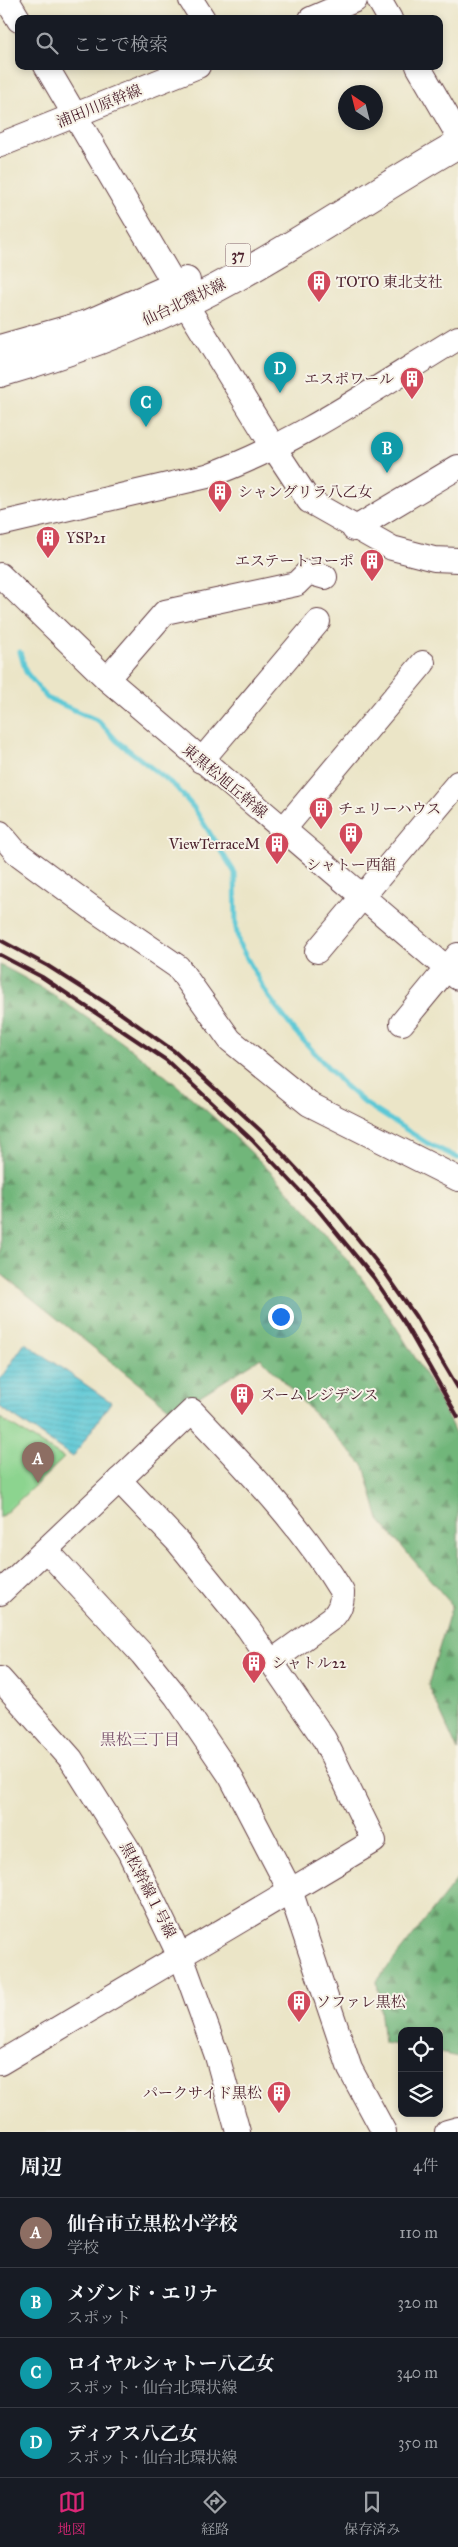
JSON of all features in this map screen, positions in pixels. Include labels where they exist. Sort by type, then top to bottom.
[{"type":"main road","name":"仙台北環状線","points":[[0,349],[88,324],[244,273],[457,132]]},
{"type":"main road","name":"仙台北環状線","points":[[0,373],[96,342],[180,295]]},
{"type":"street","points":[[7,0],[16,15]]},
{"type":"street","points":[[192,0],[201,15]]},
{"type":"street","points":[[320,15],[355,0]]},
{"type":"street","points":[[379,0],[388,15]]},
{"type":"street","points":[[48,70],[180,295],[274,448],[309,501],[392,548],[434,559],[458,560]]},
{"type":"street","name":"浦田川原幹線","points":[[0,145],[188,70]]},
{"type":"street","points":[[420,70],[457,132]]},
{"type":"street","points":[[0,524],[207,476],[274,448],[458,338]]},
{"type":"street","points":[[354,528],[458,467]]},
{"type":"street","points":[[107,679],[164,612],[296,584],[308,572],[325,577]]},
{"type":"street","name":"東黒松旭丘幹線","points":[[0,574],[107,679],[363,897],[454,967]]},
{"type":"street","points":[[202,761],[318,622]]},
{"type":"street","points":[[283,830],[422,663]]},
{"type":"street","points":[[317,951],[458,783]]},
{"type":"street","points":[[0,833],[16,852],[92,908],[178,967],[230,1040],[309,1104],[458,1179]]},
{"type":"street","points":[[402,1023],[454,967]]},
{"type":"street","points":[[0,1593],[192,1411],[256,1479],[299,1530],[342,1592],[342,1602],[338,1612],[332,1618],[270,1662]]},
{"type":"street","points":[[0,2063],[374,1840],[324,1739],[248,1628],[178,1542],[120,1480]]},
{"type":"street","points":[[46,1550],[142,1654],[191,1716],[231,1777],[290,1890],[350,2069],[384,2132]]},
{"type":"street","name":"黒松幹線１号線","points":[[0,1679],[71,1759],[102,1806],[146,1883],[180,1955],[217,2056],[238,2132]]},
{"type":"street","points":[[447,2132],[458,2129]]},
{"type":"green space","points":[[0,965],[43,989],[112,1035],[215,1118],[264,1165],[311,1215],[354,1268],[393,1323],[428,1380],[458,1439],[458,1751],[428,1685],[452,1605],[379,1520],[364,1466],[261,1358],[174,1412],[0,1273]]},
{"type":"green space","points":[[0,1418],[64,1458],[0,1518]]},
{"type":"green space","points":[[458,1878],[458,2057],[443,2054],[443,2027],[398,2027],[398,2045],[384,2043],[377,1981]]},
{"type":"water","points":[[25,1343],[111,1402],[73,1457],[0,1407],[0,1379]]},
{"type":"waterway","points":[[20,652],[26,672],[47,698],[99,721],[117,741],[176,787],[194,808],[235,873],[236,928],[239,944],[268,996],[293,1029],[344,1085],[366,1104],[427,1143],[458,1158]]},
{"type":"railway","points":[[0,940],[48,966],[106,1003],[174,1051],[261,1131],[328,1202],[384,1271],[416,1317],[458,1388]]},
{"type":"railway","points":[[0,955],[42,977],[166,1060],[252,1140],[318,1210],[374,1278],[405,1324],[458,1417]]},
{"type":"place","name":"TOTO 東北支社","points":[[319,303]]},
{"type":"place","name":"ディアス八乙女","points":[[280,393]]},
{"type":"place","name":"エスポワール","points":[[412,400]]},
{"type":"place","name":"ロイヤルシャトー八乙女","points":[[146,427]]},
{"type":"place","name":"メゾンド・エリナ","points":[[387,473]]},
{"type":"place","name":"シャングリラ八乙女","points":[[220,513]]},
{"type":"place","name":"YSP21","points":[[48,559]]},
{"type":"place","name":"エステートコーポ","points":[[372,582]]},
{"type":"place","name":"チェリーハウス","points":[[321,830]]},
{"type":"place","name":"シャトー西舘","points":[[351,855]]},
{"type":"place","name":"ViewTerraceM","points":[[277,865]]},
{"type":"place","name":"ズームレジデンス","points":[[242,1416]]},
{"type":"place","name":"仙台市立黒松小学校","points":[[38,1483]]},
{"type":"place","name":"シャトル22","points":[[254,1684]]},
{"type":"place","name":"ソファレ黒松","points":[[299,2023]]},
{"type":"place","name":"パークサイド黒松","points":[[279,2114]]},
{"type":"district","name":"黒松三丁目","points":[[140,1739]]}]
